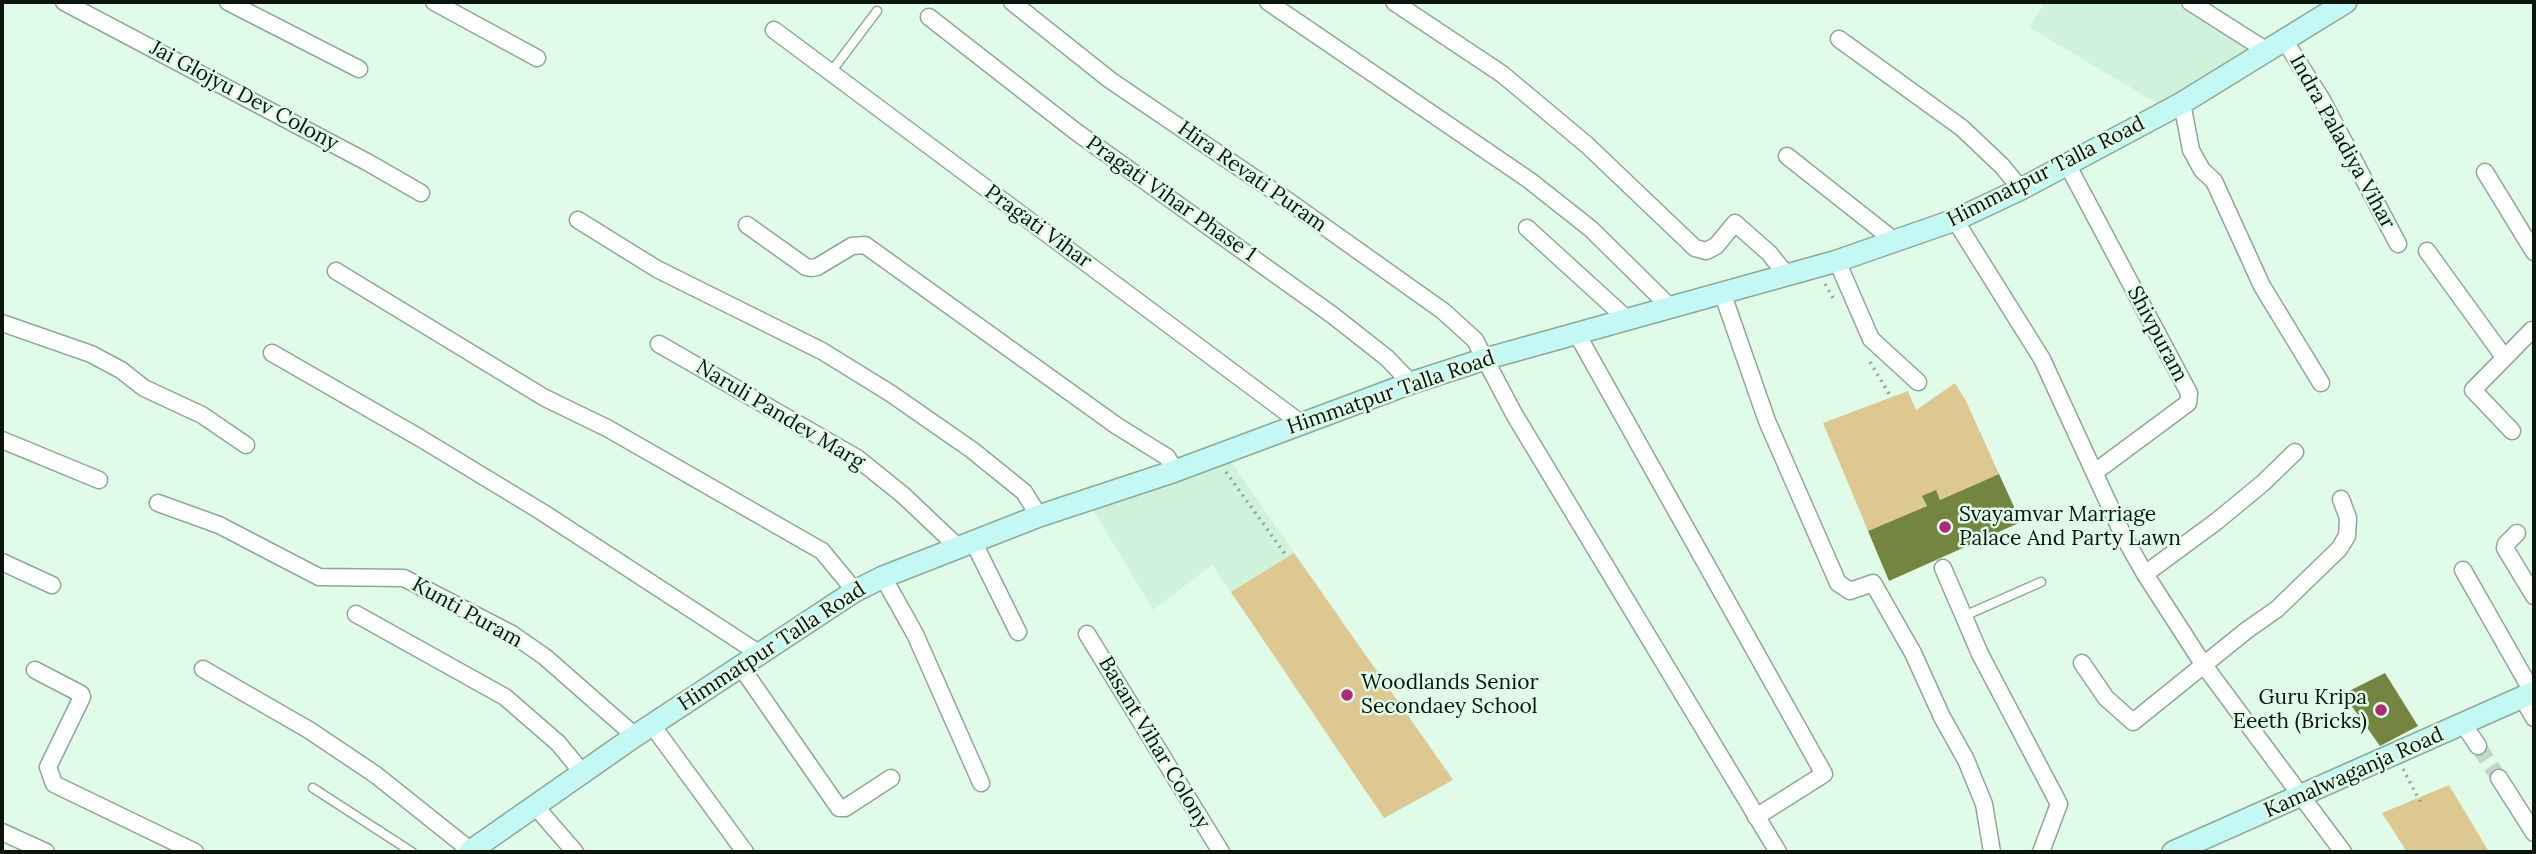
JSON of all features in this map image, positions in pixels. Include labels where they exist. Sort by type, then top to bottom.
[{"type":"street","name":"Jai Glojyu Dev Colony","points":[[64,2],[421,193]]},
{"type":"street","points":[[228,2],[359,69]]},
{"type":"street","points":[[434,2],[537,58]]},
{"type":"street","name":"Hira Revati Puram","points":[[1012,2],[1110,80],[1284,198],[1443,311],[1475,340],[1514,414],[1777,852]]},
{"type":"street","points":[[1268,2],[1529,180],[1591,229],[1670,307]]},
{"type":"street","points":[[1394,2],[1502,74],[1587,145],[1695,248],[1706,251],[1716,246],[1735,223],[1769,253],[1786,274]]},
{"type":"street","points":[[2190,2],[2276,46]]},
{"type":"street","name":"Himmatpur Talla Road","points":[[469,851],[643,730],[855,592],[883,578],[1040,516],[1175,471],[1411,383],[1485,359],[1837,261],[1955,220],[2021,189],[2182,103],[2346,2]]},
{"type":"street","name":"Pragati Vihar Phase 1","points":[[929,17],[1075,131],[1331,314],[1387,358],[1411,383]]},
{"type":"street","name":"Pragati Vihar","points":[[774,30],[1302,424]]},
{"type":"street","points":[[1839,39],[1962,128],[2002,166],[2021,189]]},
{"type":"street","name":"Indra Paladiya Vihar","points":[[2276,46],[2322,100],[2398,244]]},
{"type":"street","points":[[2182,103],[2191,150],[2202,170],[2214,181],[2262,286],[2321,383]]},
{"type":"street","points":[[1787,156],[1896,242]]},
{"type":"street","name":"Shivpuram","points":[[2067,164],[2189,393],[2188,403],[2095,472]]},
{"type":"street","points":[[2485,172],[2534,252]]},
{"type":"street","points":[[578,220],[657,269],[821,351],[890,393],[1014,483],[1024,492],[1040,516]]},
{"type":"street","points":[[1955,220],[2034,344],[2124,537],[2145,574],[2203,664],[2343,852]]},
{"type":"street","points":[[747,225],[806,267],[817,267],[841,251],[852,246],[865,245],[1117,426],[1167,457],[1175,471]]},
{"type":"street","points":[[1527,228],[1627,319]]},
{"type":"street","points":[[2427,251],[2504,357]]},
{"type":"street","points":[[1837,261],[1871,339],[1918,382]]},
{"type":"street","points":[[336,271],[545,398],[607,428],[822,551],[855,592]]},
{"type":"street","points":[[1722,292],[1767,421],[1838,583],[1850,591],[1873,583],[1913,653],[1942,718],[1966,760],[1984,804],[1992,852]]},
{"type":"street","points":[[2,323],[91,354],[121,370],[144,387],[202,415],[246,445]]},
{"type":"street","points":[[2512,431],[2473,390],[2534,330]]},
{"type":"street","points":[[1577,334],[1824,774],[1756,817]]},
{"type":"street","name":"Naruli Pandev Marg","points":[[659,344],[857,458],[967,545]]},
{"type":"street","points":[[272,353],[542,512],[760,654]]},
{"type":"street","points":[[2,440],[99,480]]},
{"type":"street","points":[[2145,574],[2217,522],[2295,452]]},
{"type":"street","points":[[2082,663],[2106,698],[2133,722],[2203,664],[2277,609],[2339,549],[2347,536],[2348,518],[2341,499]]},
{"type":"street","name":"Kunti Puram","points":[[158,503],[219,525],[319,577],[404,578],[512,634],[643,730],[745,852]]},
{"type":"street","points":[[2517,533],[2505,548],[2534,596]]},
{"type":"street","points":[[967,545],[1018,632]]},
{"type":"street","points":[[2,562],[52,585]]},
{"type":"street","points":[[1943,568],[1980,654],[2059,804],[2041,852]]},
{"type":"street","points":[[2463,570],[2530,694],[2534,718]]},
{"type":"street","points":[[883,578],[915,634],[981,783]]},
{"type":"street","points":[[356,614],[505,697],[558,743],[582,772]]},
{"type":"street","name":"Basant Vihar Colony","points":[[1087,634],[1221,852]]},
{"type":"street","points":[[741,667],[839,808],[845,808],[891,778]]},
{"type":"street","points":[[203,669],[309,730],[376,775],[469,851]]},
{"type":"street","points":[[35,670],[81,694],[82,697],[47,766],[54,784],[195,852]]},
{"type":"street","name":"Kamalwaganja Road","points":[[2172,852],[2198,847],[2301,796],[2530,694]]},
{"type":"street","points":[[2464,725],[2478,746]]},
{"type":"street","points":[[2499,778],[2534,833]]},
{"type":"street","points":[[535,806],[575,852]]},
{"type":"street","points":[[2,832],[46,852]]},
{"type":"lane","points":[[831,72],[877,10]]},
{"type":"lane","points":[[1964,616],[2041,582]]},
{"type":"lane","points":[[313,788],[412,852]]},
{"type":"path","points":[[1215,456],[1285,554]]},
{"type":"path","points":[[2396,754],[2422,805]]},
{"type":"shaded area","points":[[2045,2],[2178,2],[2249,49],[2160,105],[2029,27]]},
{"type":"shaded area","points":[[1955,383],[1999,474],[1940,500],[1936,491],[1923,496],[1927,506],[1868,531],[1823,423],[1908,391],[1916,410]]},
{"type":"shaded area","name":"Woodlands Senior Secondaey School","points":[[1231,462],[1453,780],[1384,818],[1212,565],[1153,610],[1093,510],[1143,487]]},
{"type":"shaded area","points":[[1294,553],[1453,780],[1384,818],[1231,592]]},
{"type":"shaded area","points":[[2449,785],[2489,852],[2407,852],[2382,813]]},
{"type":"building","name":"Svayamvar Marriage Palace And Party Lawn","points":[[1999,474],[2021,522],[1889,581],[1868,531],[1927,506],[1922,496],[1936,490],[1940,500]]},
{"type":"building","name":"Guru Kripa Eeeth (Bricks)","points":[[2385,673],[2418,726],[2380,746],[2343,694]]},
{"type":"tunnel","points":[[2478,746],[2499,778]]},
{"type":"place","name":"Svayamvar Marriage Palace And Party Lawn","points":[[1945,527]]},
{"type":"place","name":"Woodlands Senior Secondaey School","points":[[1347,695]]},
{"type":"place","name":"Guru Kripa Eeeth (Bricks)","points":[[2381,710]]}]
